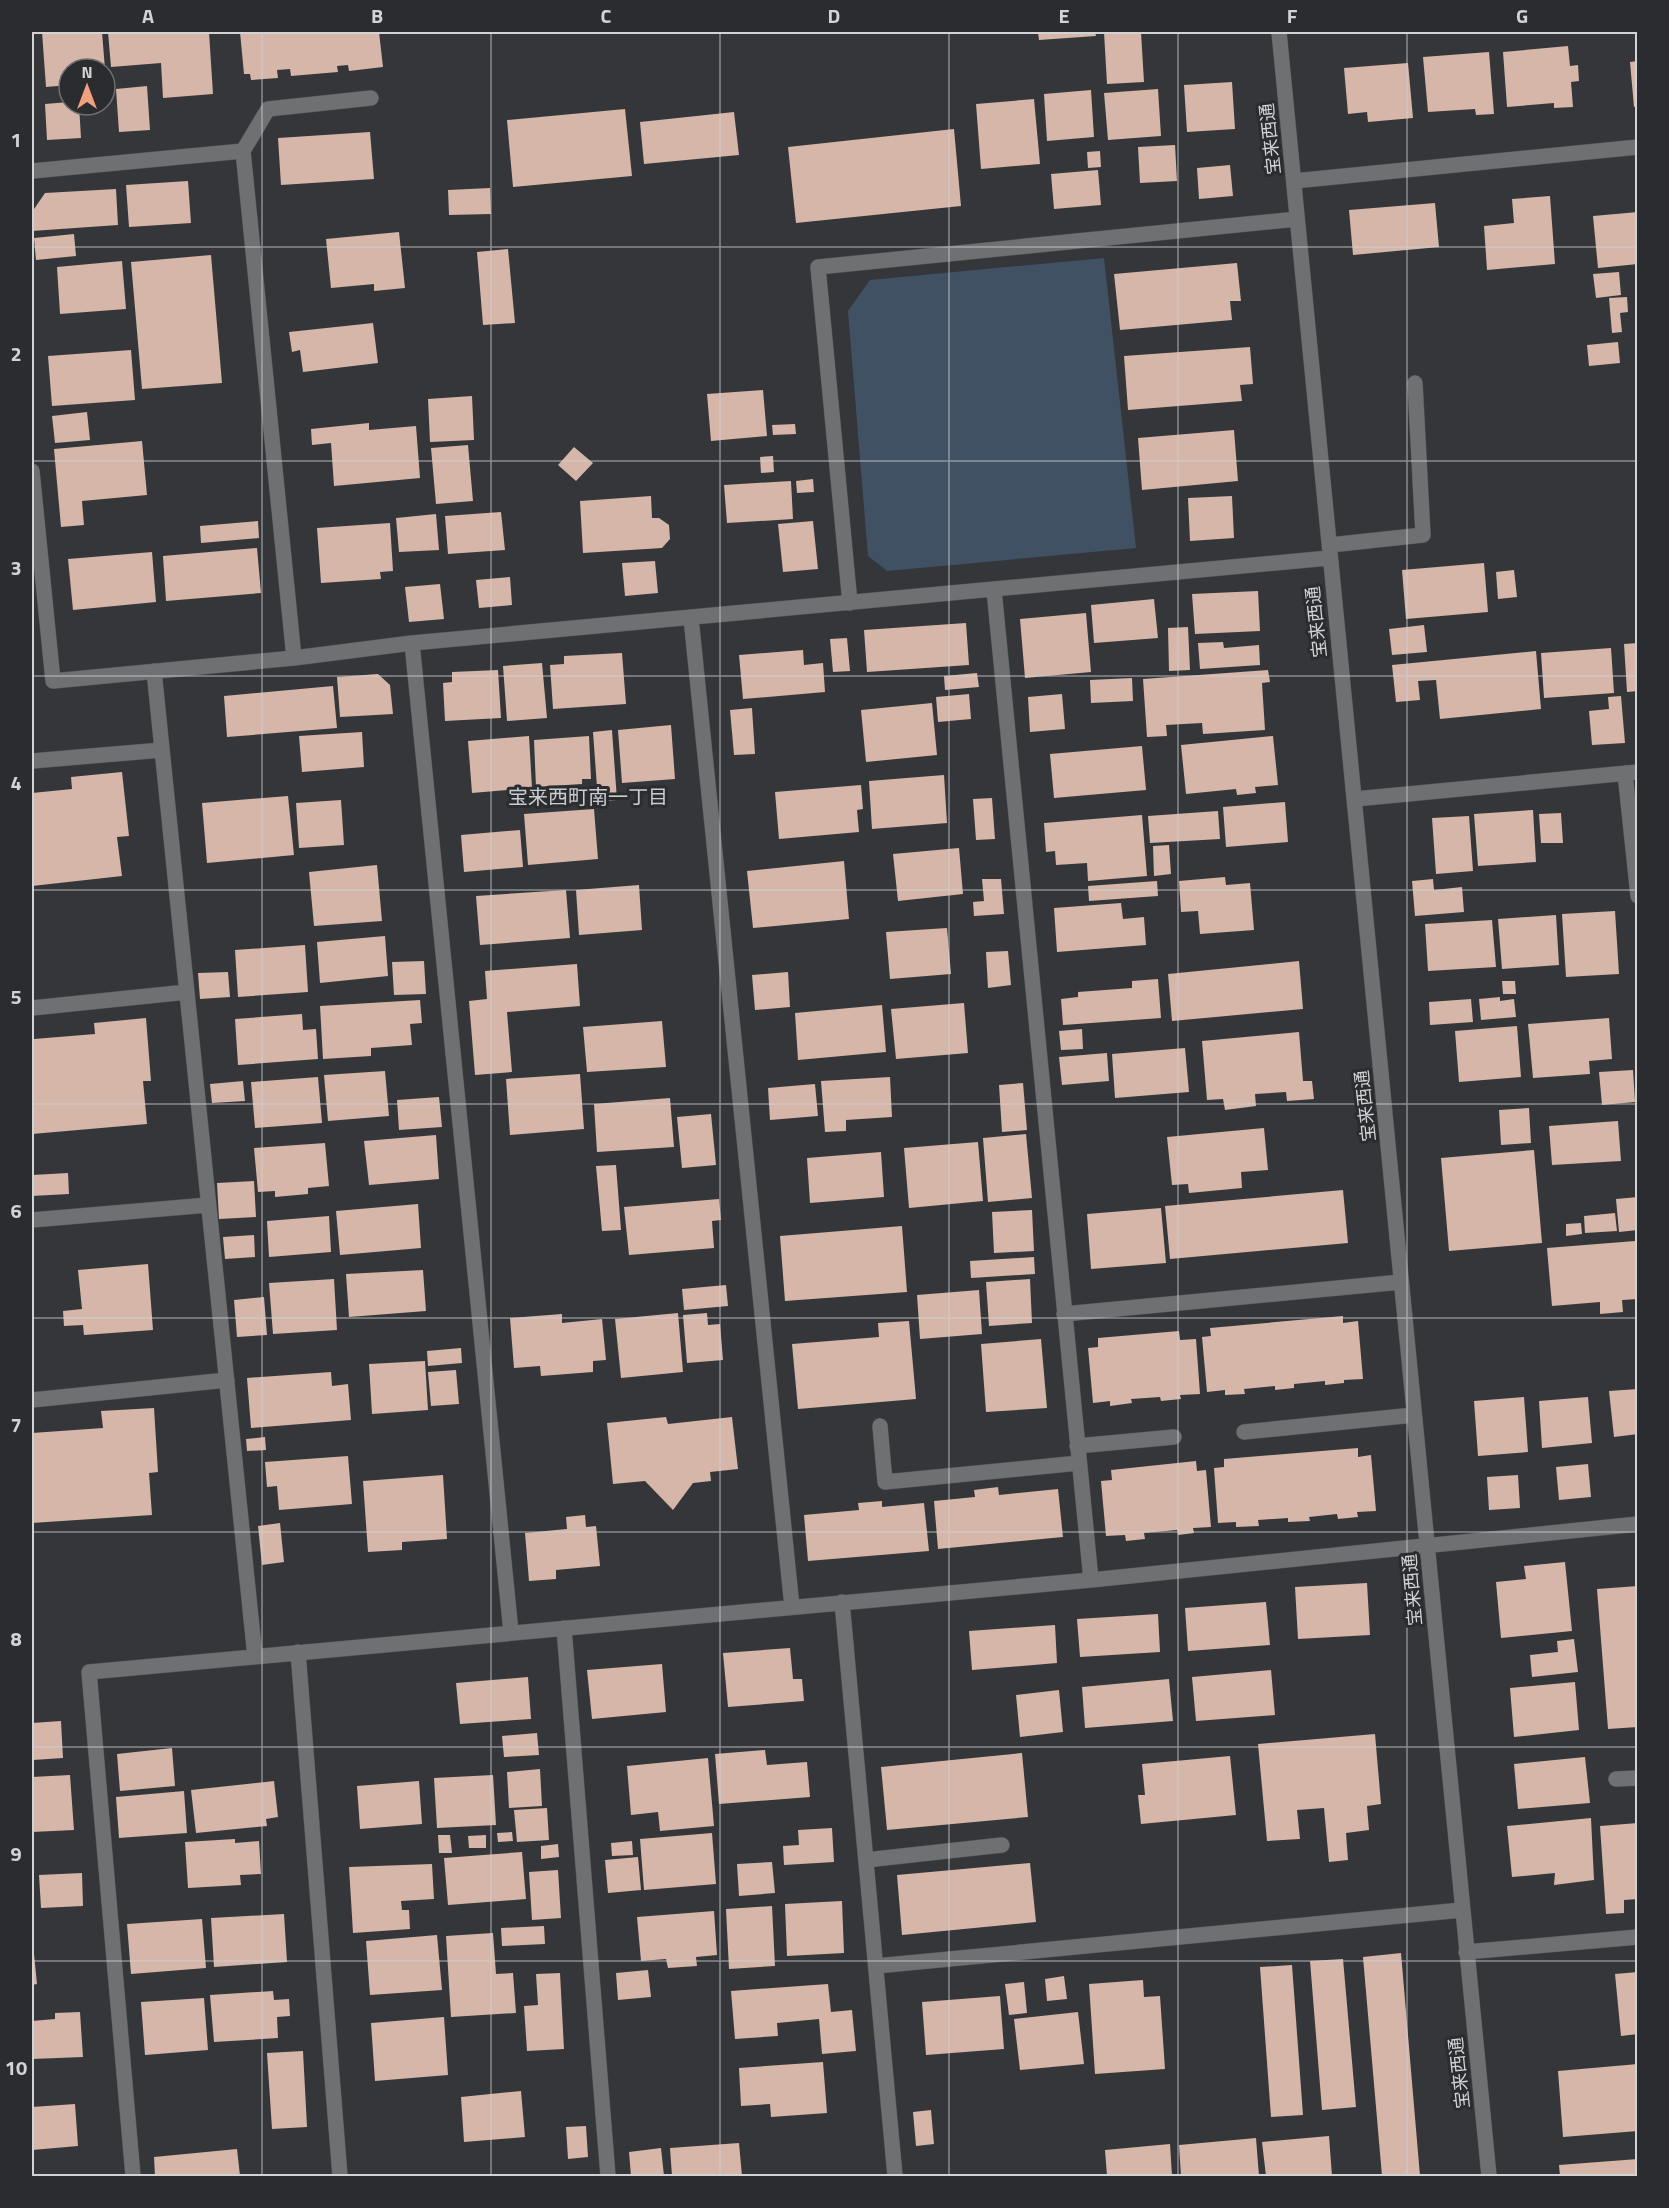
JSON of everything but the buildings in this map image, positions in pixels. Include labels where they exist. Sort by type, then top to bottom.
[{"type":"street","name":"宝来西通","points":[[1279,32],[1489,2176]]},
{"type":"street","points":[[294,658],[243,151],[268,109],[371,98]]},
{"type":"street","points":[[1294,181],[1638,147]]},
{"type":"street","points":[[32,171],[243,151]]},
{"type":"street","points":[[850,603],[818,267],[1297,219]]},
{"type":"street","points":[[32,471],[53,681],[294,658],[412,643],[994,590],[1330,552],[1423,535],[1415,383]]},
{"type":"street","points":[[994,590],[1091,1580]]},
{"type":"street","points":[[691,618],[792,1607]]},
{"type":"street","points":[[412,643],[511,1632]]},
{"type":"street","points":[[154,671],[255,1657]]},
{"type":"street","points":[[32,761],[162,750]]},
{"type":"street","points":[[1355,799],[1631,772],[1638,897]]},
{"type":"street","points":[[32,1008],[187,992]]},
{"type":"street","points":[[32,1220],[208,1205]]},
{"type":"street","points":[[1064,1314],[1401,1282]]},
{"type":"street","points":[[32,1400],[227,1380]]},
{"type":"street","points":[[1244,1432],[1414,1415]]},
{"type":"street","points":[[880,1426],[885,1482],[1079,1463]]},
{"type":"street","points":[[1077,1446],[1174,1437]]},
{"type":"street","points":[[133,2176],[89,1672],[1091,1580],[1638,1524]]},
{"type":"street","points":[[842,1602],[895,2176]]},
{"type":"street","points":[[564,1628],[609,2176]]},
{"type":"street","points":[[298,1652],[340,2176]]},
{"type":"street","points":[[1616,1779],[1638,1778]]},
{"type":"street","points":[[866,1860],[1002,1845]]},
{"type":"street","points":[[876,1966],[1462,1910]]},
{"type":"street","points":[[1466,1952],[1638,1937]]},
{"type":"shaded area","points":[[1104,258],[1136,548],[887,571],[868,556],[848,311],[870,280]]},
{"type":"district","name":"宝来西町南一丁目","points":[[588,796]]}]
